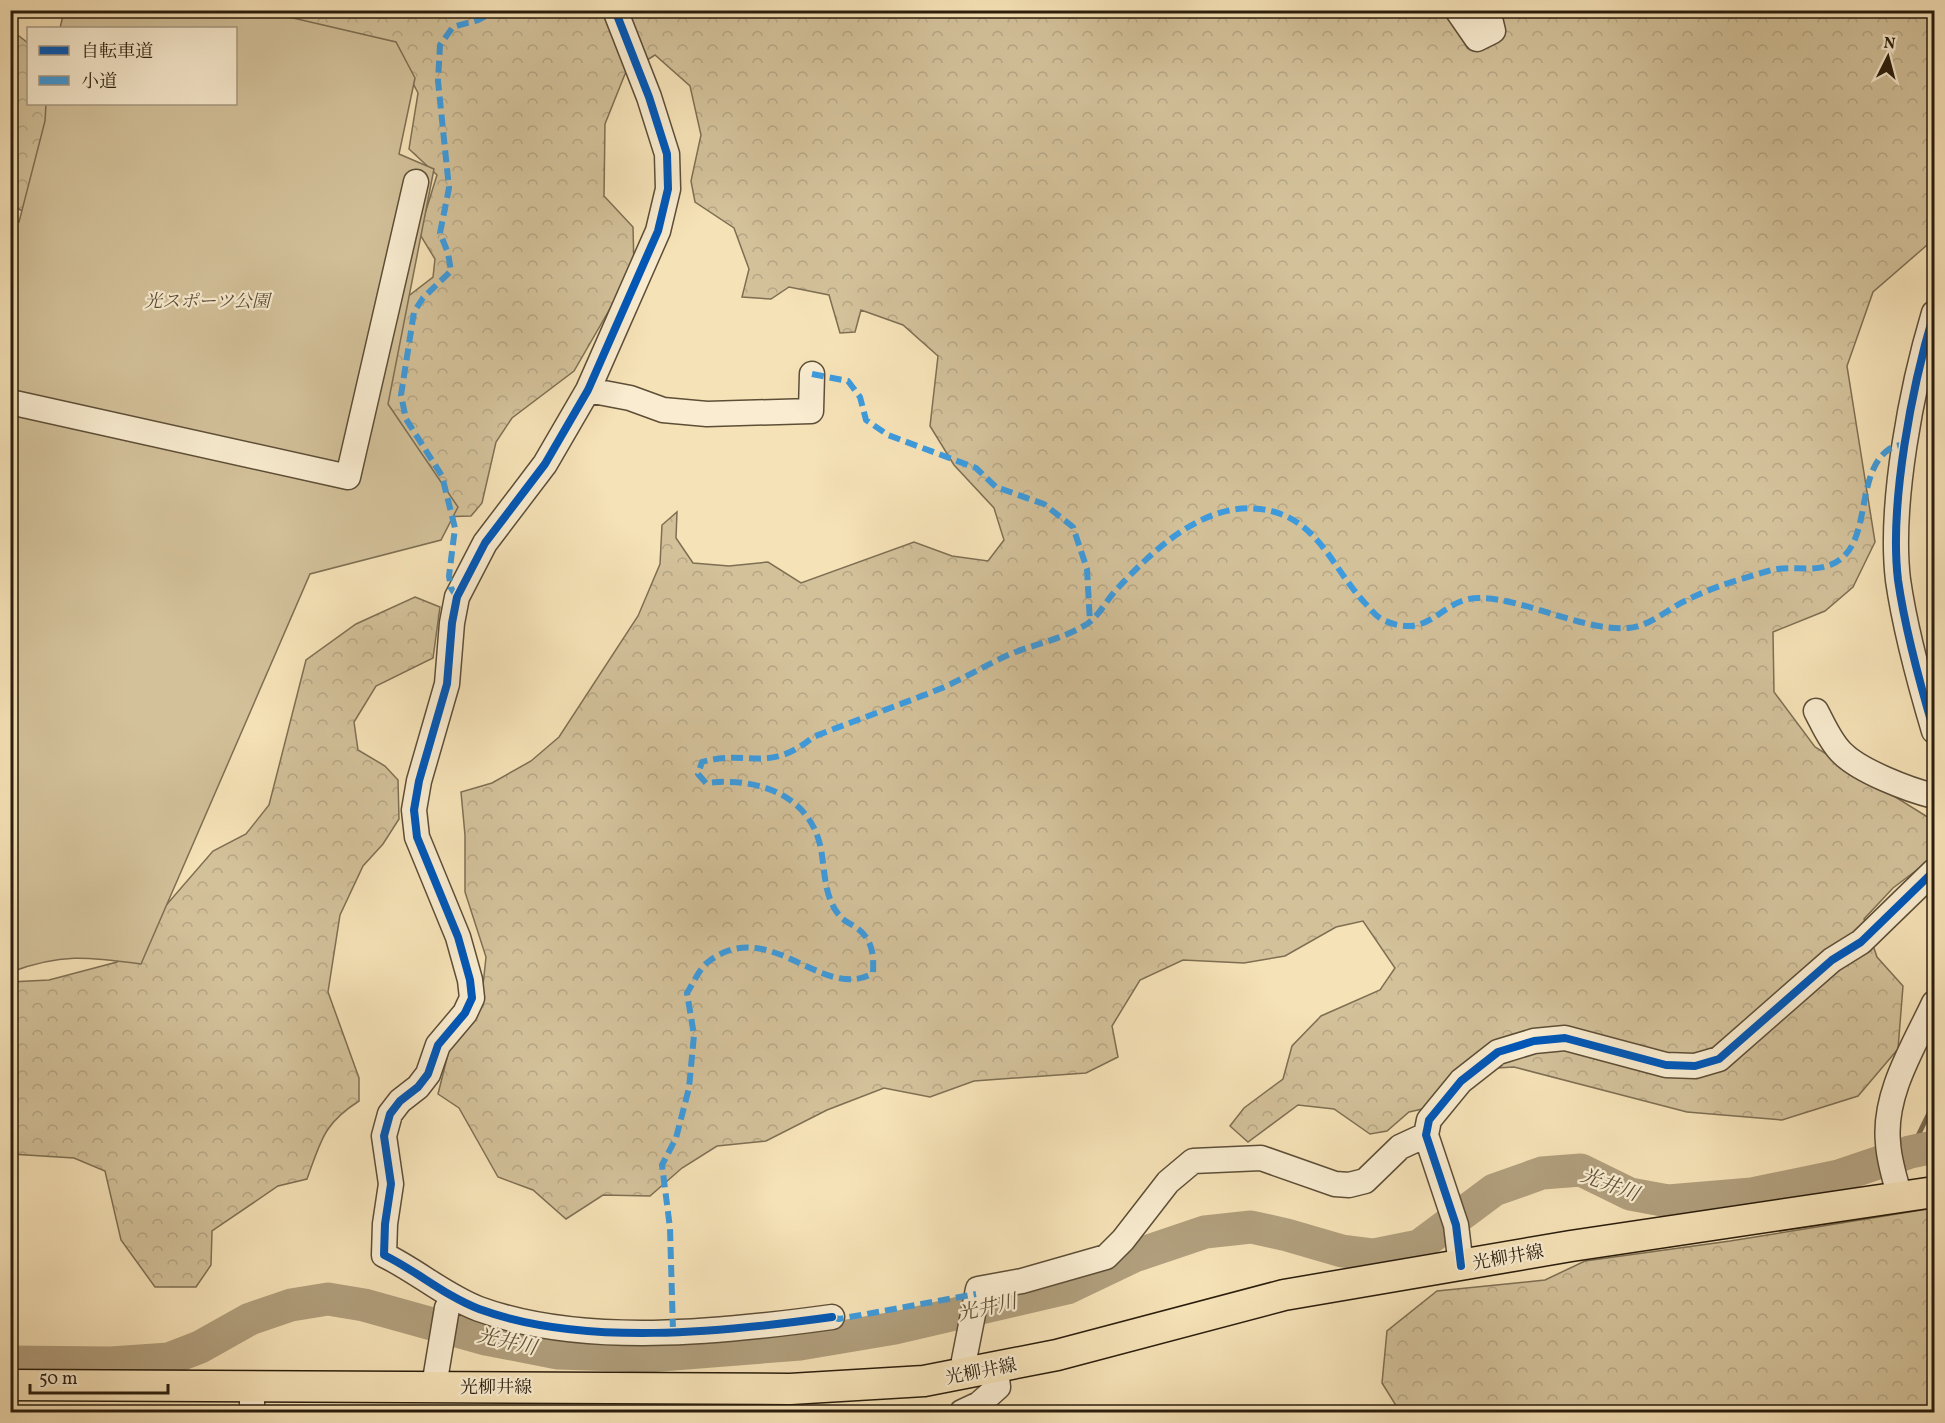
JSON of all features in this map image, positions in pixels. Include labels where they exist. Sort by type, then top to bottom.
[{"type":"main road","name":"光柳井線","points":[[10,1385],[252,1400],[434,1386],[790,1389],[924,1381],[996,1369],[1284,1295],[1461,1266],[1897,1186],[1935,1192]]},
{"type":"street","points":[[615,10],[650,97],[667,154],[668,189],[658,231],[588,390],[545,464],[485,543],[466,574],[457,597],[452,624],[447,684],[419,781],[414,810],[417,837],[458,937],[470,980],[472,998],[465,1013],[438,1045],[428,1074],[418,1088],[400,1101],[390,1114],[384,1136],[391,1184],[385,1224],[384,1256],[409,1267],[450,1302],[509,1318],[601,1332],[682,1331],[832,1317]]},
{"type":"street","points":[[1456,10],[1477,39],[1493,31],[1488,10]]},
{"type":"street","points":[[10,402],[348,477],[416,182]]},
{"type":"street","points":[[1935,313],[1922,355],[1895,526],[1898,580],[1925,699],[1935,731]]},
{"type":"street","points":[[588,390],[630,398],[663,410],[707,414],[811,411],[812,374]]},
{"type":"street","points":[[1816,711],[1840,751],[1851,760],[1898,783],[1935,796]]},
{"type":"street","points":[[1461,1266],[1453,1215],[1426,1135],[1428,1120],[1461,1081],[1498,1052],[1534,1041],[1564,1038],[1666,1065],[1695,1066],[1719,1059],[1823,967],[1861,942],[1935,871]]},
{"type":"street","points":[[1897,1186],[1887,1142],[1889,1115],[1897,1083],[1935,1004]]},
{"type":"street","points":[[967,1374],[964,1360],[978,1289],[1022,1281],[1106,1257],[1124,1240],[1168,1182],[1193,1161],[1261,1158],[1335,1184],[1348,1185],[1365,1181],[1400,1147],[1426,1135]]},
{"type":"street","points":[[434,1386],[450,1302]]},
{"type":"street","points":[[962,1413],[979,1404],[998,1388],[996,1369]]},
{"type":"green space","name":"光スポーツ公園","points":[[64,11],[263,11],[396,42],[415,78],[399,154],[434,169],[388,404],[458,507],[441,540],[310,574],[141,964],[75,958],[45,962],[11,972],[11,218],[19,222],[45,121],[46,105],[237,105],[237,27],[60,27]]},
{"type":"green space","points":[[272,11],[1934,11],[1934,239],[1873,292],[1847,366],[1875,542],[1853,587],[1825,611],[1773,632],[1774,692],[1815,747],[1934,821],[1934,857],[1893,888],[1864,919],[1877,957],[1903,986],[1898,1049],[1858,1096],[1782,1120],[1687,1112],[1514,1067],[1462,1070],[1427,1108],[1409,1112],[1387,1131],[1370,1134],[1334,1109],[1298,1105],[1248,1142],[1230,1126],[1244,1108],[1283,1079],[1292,1046],[1321,1016],[1380,990],[1395,968],[1363,921],[1336,927],[1285,956],[1244,963],[1183,960],[1140,980],[1112,1026],[1118,1057],[1086,1073],[974,1081],[930,1097],[884,1088],[827,1110],[766,1141],[717,1146],[682,1168],[650,1196],[603,1195],[566,1219],[533,1190],[498,1177],[459,1108],[438,1094],[450,1046],[481,1004],[486,957],[465,892],[465,835],[461,792],[492,783],[531,761],[559,737],[638,616],[660,564],[662,525],[677,512],[676,538],[693,563],[729,566],[768,562],[801,583],[914,542],[952,556],[988,561],[1004,540],[994,508],[954,465],[930,426],[938,356],[903,325],[861,310],[855,332],[840,333],[829,295],[789,287],[771,299],[742,297],[749,269],[734,228],[695,202],[691,181],[701,135],[690,86],[655,55],[625,74],[605,124],[604,196],[633,227],[634,267],[574,371],[512,418],[496,442],[482,503],[471,516],[436,517],[380,425],[406,298],[433,277],[435,259],[419,233],[437,175],[409,149],[418,93],[397,52]]},
{"type":"green space","points":[[10,29],[27,42],[27,105],[58,105],[32,216],[11,205]]},
{"type":"green space","points":[[415,597],[440,607],[433,658],[376,686],[354,722],[358,750],[385,766],[398,780],[399,819],[383,844],[363,866],[340,915],[328,992],[359,1078],[359,1101],[330,1126],[320,1144],[307,1179],[278,1186],[212,1231],[211,1265],[196,1287],[155,1287],[121,1240],[105,1171],[74,1158],[11,1154],[10,982],[49,980],[117,962],[213,851],[246,834],[269,805],[306,660],[356,624]]},
{"type":"green space","points":[[1934,1208],[1934,1412],[1400,1412],[1382,1383],[1387,1331],[1437,1291],[1545,1280],[1585,1261],[1730,1241]]},
{"type":"green space","points":[[651,1405],[746,1406],[851,1412],[424,1412]]},
{"type":"green space","points":[[317,1406],[395,1412],[296,1412]]},
{"type":"waterway","points":[[1910,1152],[1934,1103]]},
{"type":"waterway","name":"光井川","points":[[10,1362],[111,1363],[169,1359],[200,1347],[250,1319],[291,1305],[328,1299],[364,1305],[486,1339],[558,1353],[648,1356],[800,1344],[895,1328],[1067,1288],[1134,1256],[1205,1232],[1251,1227],[1342,1251],[1374,1255],[1419,1246],[1494,1190],[1542,1173],[1581,1170],[1630,1194],[1668,1201],[1752,1194],[1839,1176],[1910,1152],[1934,1147]]},
{"type":"marked path","points":[[457,597],[451,588],[449,576],[455,528],[442,476],[406,419],[401,395],[414,312],[423,298],[451,271],[448,253],[440,233],[449,188],[438,81],[440,45],[453,27],[478,20],[498,10]]},
{"type":"marked path","points":[[812,374],[848,381],[860,397],[866,420],[888,435],[976,468],[996,487],[1044,504],[1073,527],[1087,569],[1090,623]]},
{"type":"marked path","points":[[673,1331],[670,1228],[662,1165],[676,1138],[689,1088],[694,1035],[687,993],[708,962],[731,950],[752,948],[774,952],[835,977],[854,979],[873,973],[871,946],[865,935],[840,917],[830,900],[821,849],[815,830],[806,815],[793,802],[762,787],[744,783],[706,783],[698,774],[702,762],[733,758],[771,758],[784,755],[813,737],[942,688],[1013,653],[1078,629],[1095,617],[1116,590],[1162,545],[1199,521],[1219,513],[1239,509],[1260,509],[1279,513],[1296,521],[1321,544],[1352,588],[1375,614],[1383,620],[1400,625],[1413,626],[1425,622],[1455,604],[1480,598],[1516,604],[1592,625],[1628,628],[1644,624],[1680,603],[1737,580],[1777,569],[1816,568],[1834,563],[1843,557],[1857,533],[1867,488],[1878,460],[1890,449],[1906,444]]},
{"type":"marked path","points":[[832,1317],[839,1319],[976,1294]]},
{"type":"marked path","points":[[930,1412],[946,1412]]},
{"type":"cycle path","points":[[615,10],[649,97],[667,154],[668,189],[658,231],[588,390],[545,464],[485,543],[457,597],[452,623],[447,684],[419,781],[414,810],[417,837],[458,937],[470,980],[472,998],[465,1013],[438,1045],[428,1074],[390,1114],[384,1136],[391,1184],[385,1224],[384,1255],[454,1297],[479,1309],[520,1321],[563,1328],[654,1333],[746,1327],[832,1317]]},
{"type":"cycle path","points":[[1934,313],[1918,375],[1904,445],[1896,550],[1898,580],[1905,618],[1934,731]]},
{"type":"cycle path","points":[[1461,1266],[1456,1225],[1426,1135],[1429,1120],[1461,1081],[1498,1052],[1534,1041],[1565,1038],[1666,1065],[1695,1066],[1719,1059],[1832,960],[1861,942],[1934,871]]}]
